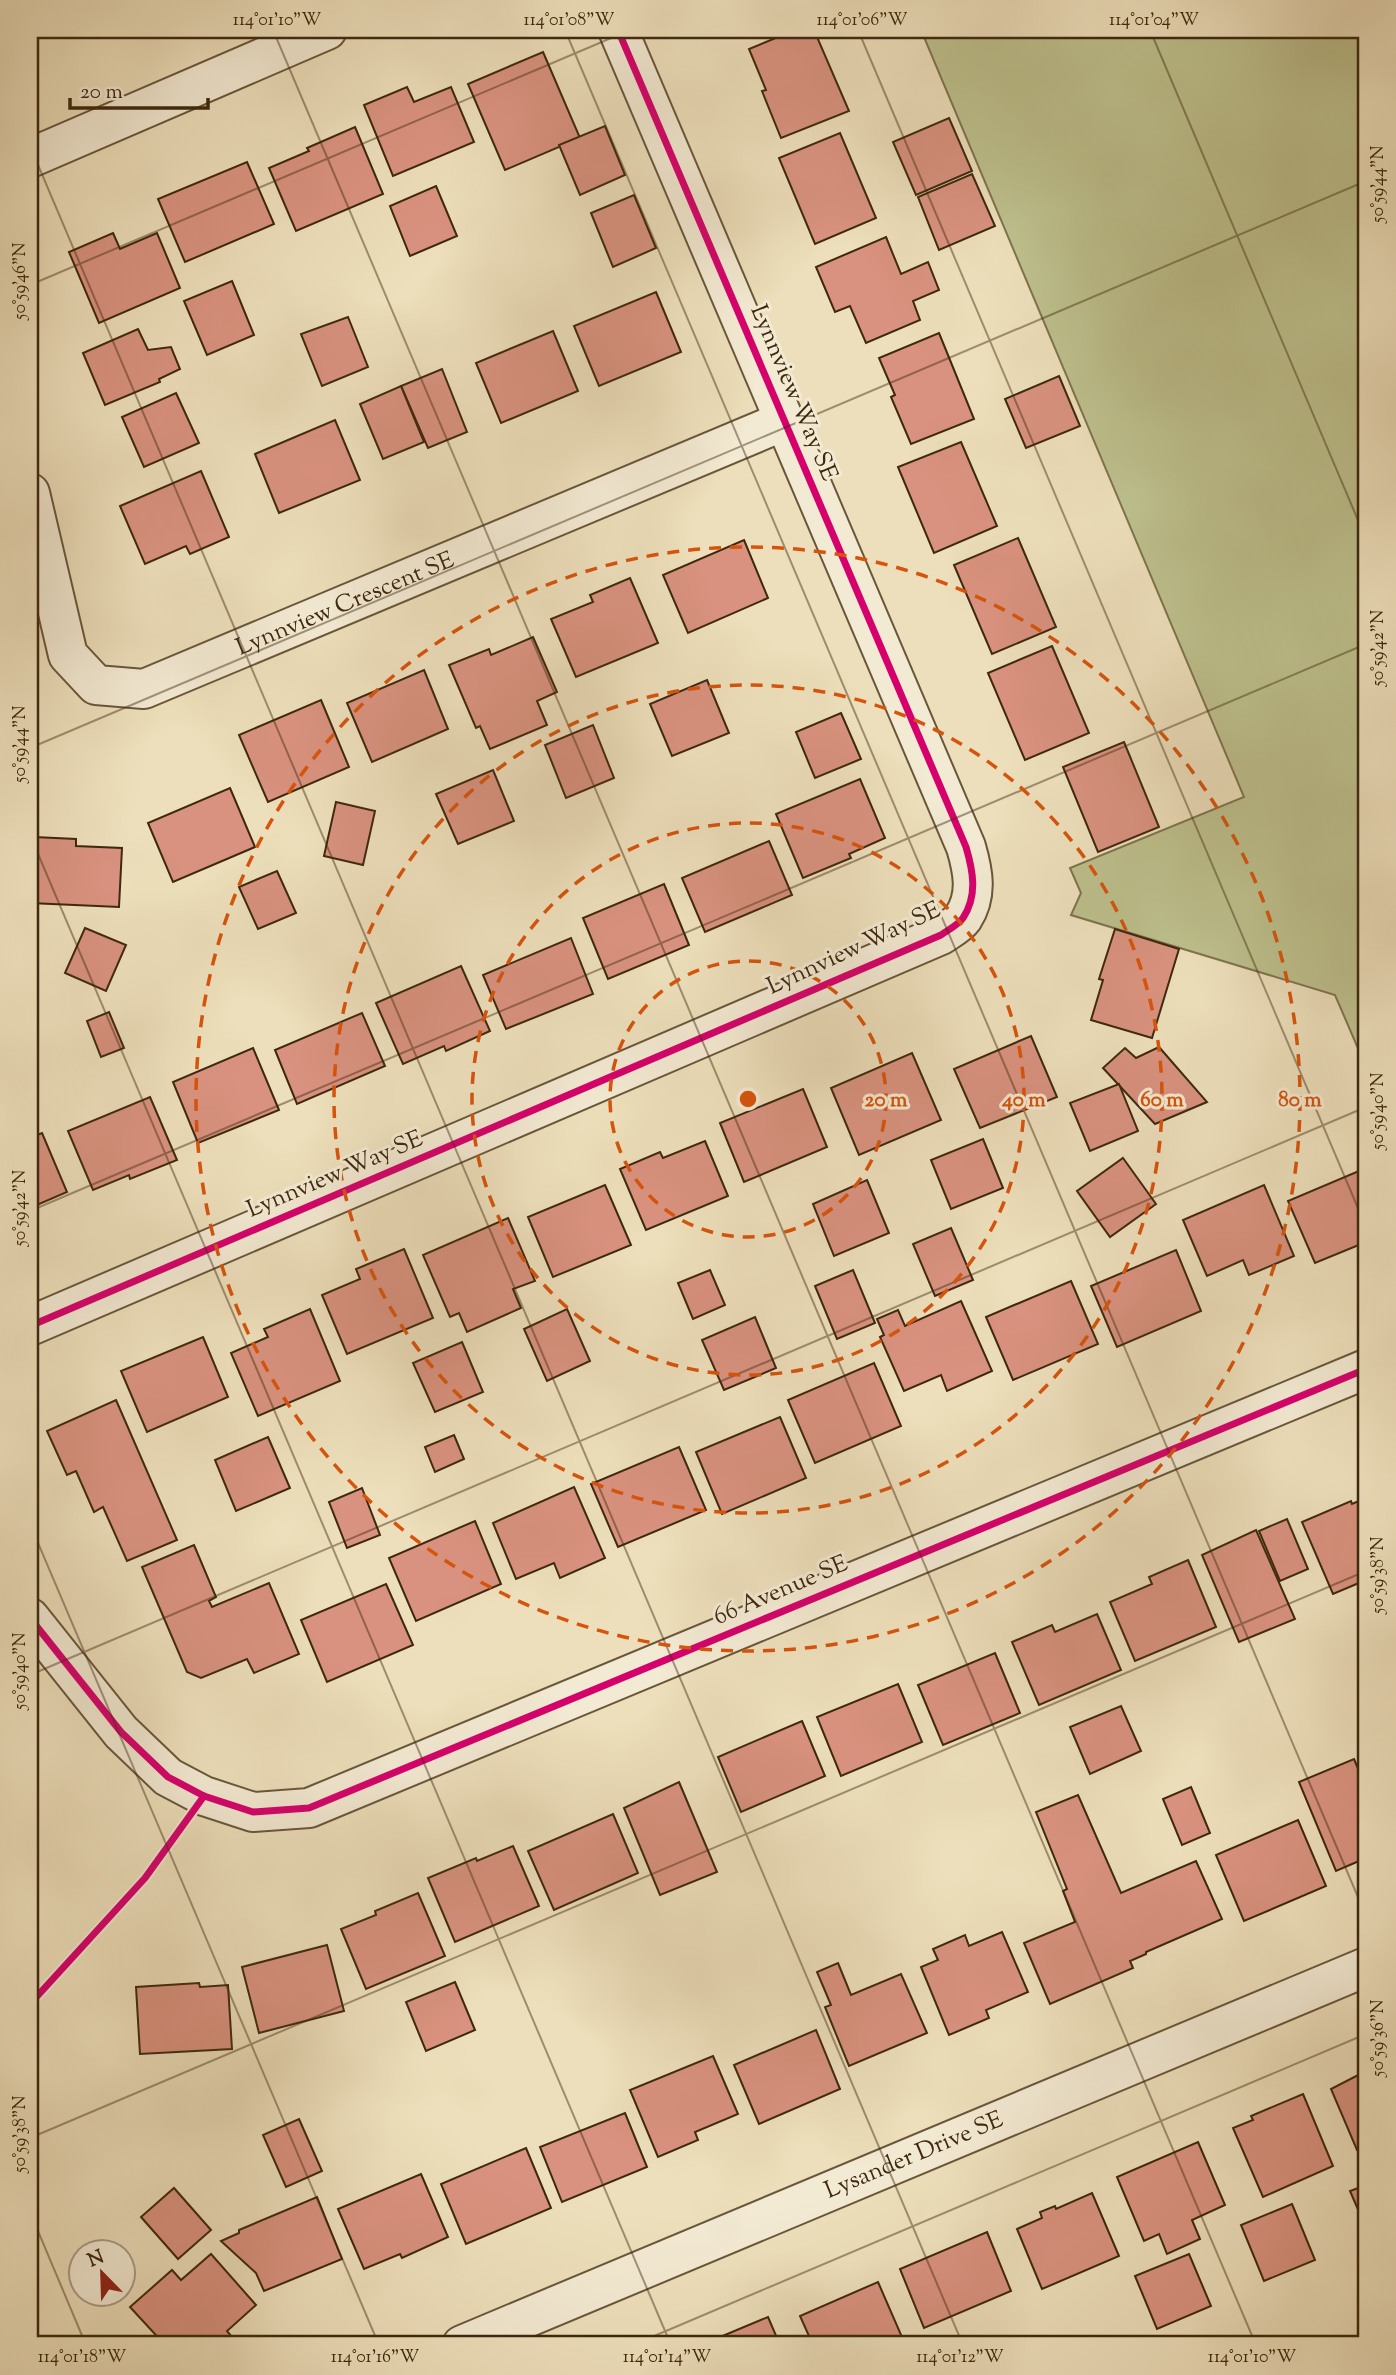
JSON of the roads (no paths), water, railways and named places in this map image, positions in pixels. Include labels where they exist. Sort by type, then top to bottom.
[{"type":"street","points":[[30,158],[327,30]]},
{"type":"street","name":"Lynnview Way SE","points":[[30,1326],[941,936],[962,919],[972,897],[974,875],[967,847],[618,30]]},
{"type":"street","name":"Lynnview Crescent SE","points":[[30,493],[68,655],[96,685],[144,689],[783,421]]},
{"type":"street","name":"66 Avenue SE","points":[[30,1618],[121,1732],[168,1777],[204,1796],[253,1812],[309,1808],[1366,1369]]},
{"type":"street","name":"Lysander Drive SE","points":[[462,2345],[1366,1967]]}]
